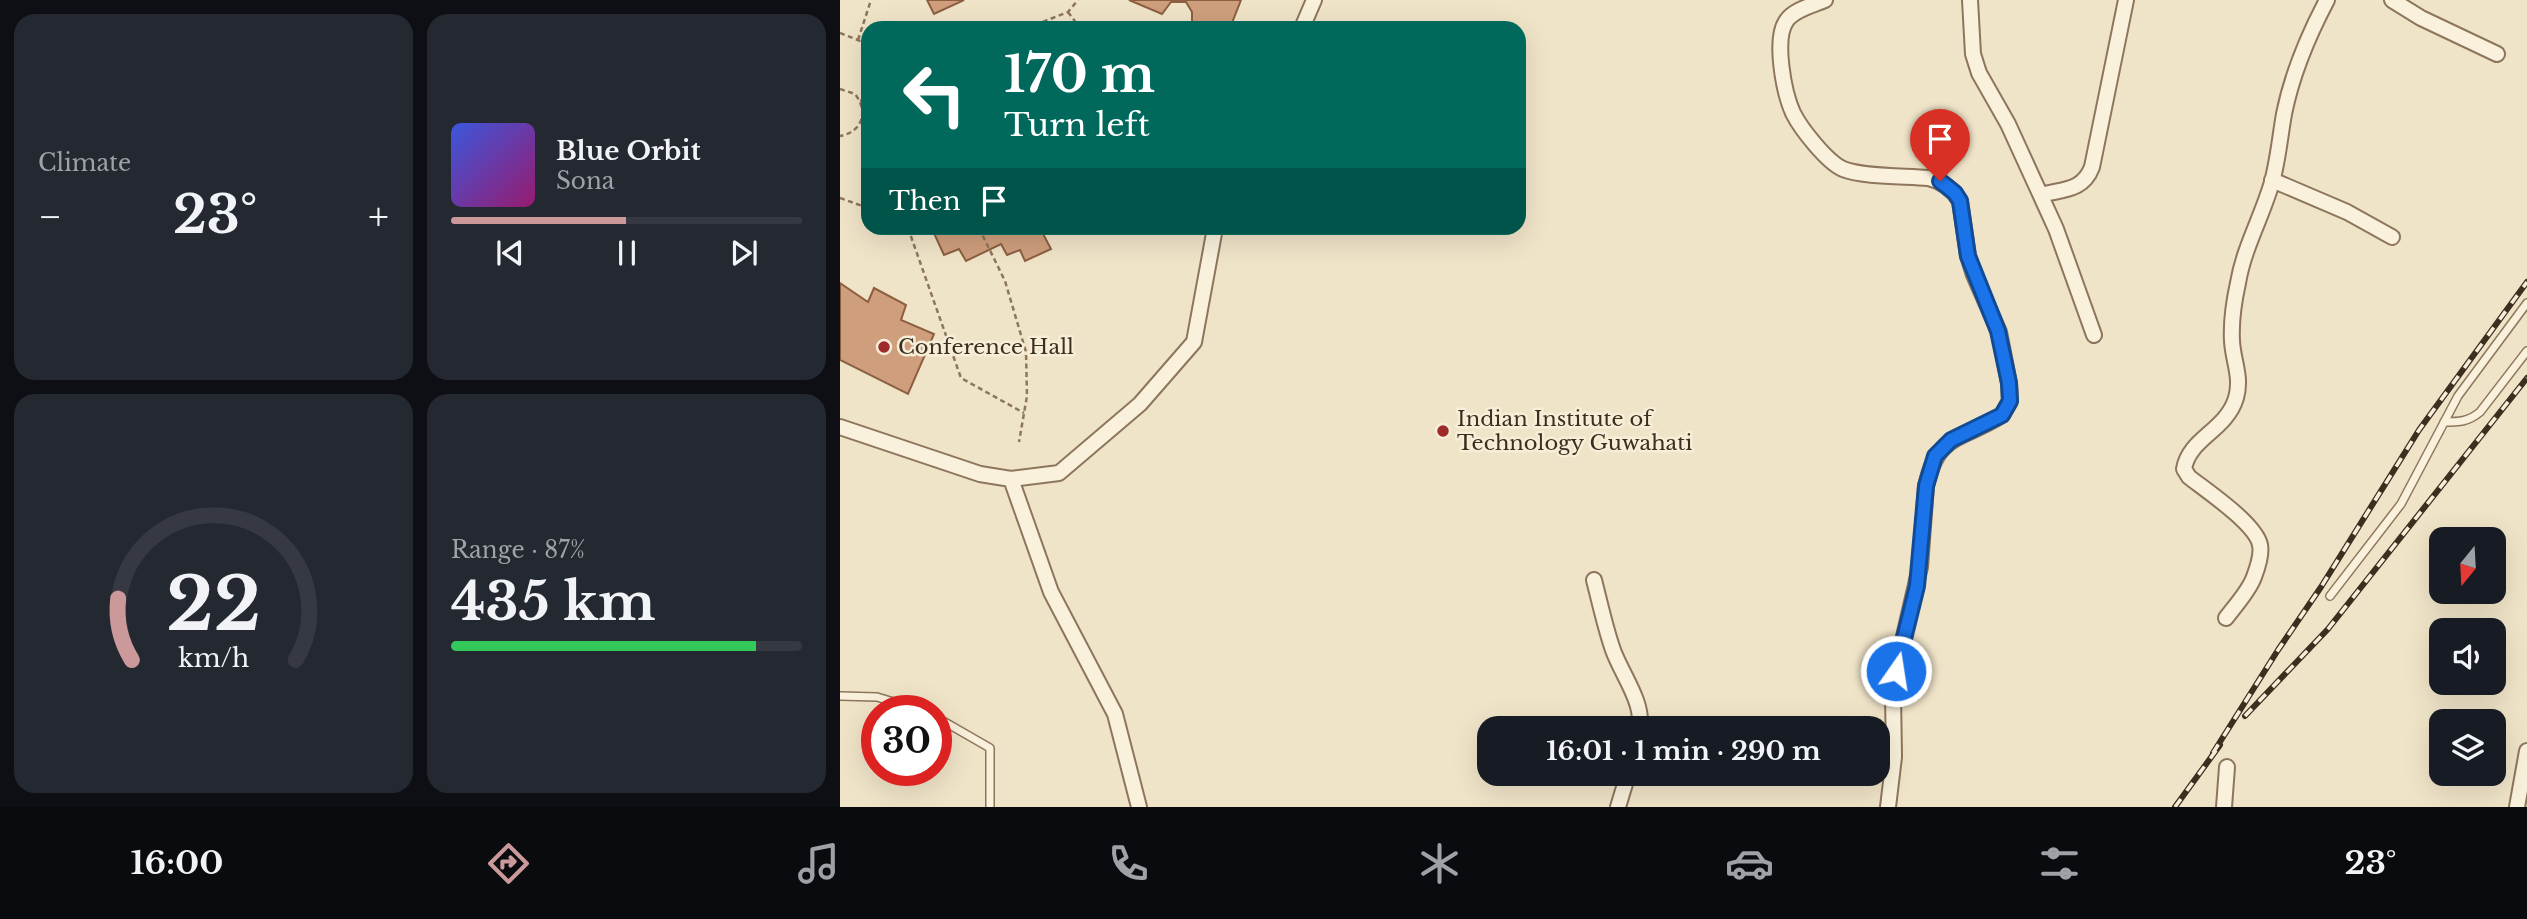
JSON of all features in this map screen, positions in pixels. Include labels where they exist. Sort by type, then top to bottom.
[{"type":"street","points":[[1305,21],[1314,0]]},
{"type":"street","points":[[1825,0],[1793,15],[1787,20],[1780,37],[1787,92],[1793,113],[1827,156],[1844,169],[1928,178],[1940,181],[1955,193],[1962,209],[1971,266],[1998,331],[2010,393],[2007,409],[2002,415],[1951,440],[1935,456],[1929,470],[1917,586],[1896,671],[1893,709],[1894,757],[1888,807]]},
{"type":"street","points":[[1970,0],[1973,54],[1979,73],[2008,124],[2041,195],[2069,262],[2094,335]]},
{"type":"street","points":[[2041,195],[2080,185],[2088,180],[2126,0]]},
{"type":"street","points":[[2226,618],[2254,580],[2260,542],[2254,532],[2189,477],[2184,469],[2192,448],[2221,425],[2236,399],[2238,370],[2232,339],[2237,284],[2244,251],[2272,180],[2294,77],[2309,35],[2327,0]]},
{"type":"street","points":[[2392,0],[2421,18],[2497,54]]},
{"type":"street","points":[[2272,180],[2347,212],[2392,237]]},
{"type":"street","points":[[840,427],[980,474],[1011,479],[1059,473],[1140,404],[1194,342],[1215,235]]},
{"type":"street","points":[[1011,479],[1051,592],[1115,714],[1139,807]]},
{"type":"street","points":[[1594,580],[1613,651],[1633,692],[1640,716]]},
{"type":"street","points":[[2516,807],[2527,751]]},
{"type":"street","points":[[2224,807],[2227,767]]},
{"type":"street","points":[[1619,807],[1625,786]]},
{"type":"lane","points":[[2330,596],[2401,504],[2458,397],[2527,303]]},
{"type":"lane","points":[[2444,422],[2472,419],[2527,351]]},
{"type":"lane","points":[[840,696],[861,697]]},
{"type":"lane","points":[[952,726],[990,748],[990,807]]},
{"type":"path","points":[[865,21],[872,0]]},
{"type":"path","points":[[1045,21],[1069,12],[1078,0]]},
{"type":"path","points":[[1069,12],[1075,21]]},
{"type":"path","points":[[858,40],[861,31]]},
{"type":"path","points":[[840,33],[861,41]]},
{"type":"path","points":[[840,89],[855,94],[860,101],[861,110]]},
{"type":"path","points":[[840,136],[851,133],[861,121]]},
{"type":"path","points":[[840,198],[861,206]]},
{"type":"path","points":[[910,235],[961,378],[1024,413]]},
{"type":"path","points":[[982,235],[1005,281],[1026,352],[1027,396],[1019,442]]},
{"type":"building","points":[[927,0],[964,0],[934,14]]},
{"type":"building","points":[[1129,0],[1241,0],[1233,21],[1192,21],[1192,12],[1186,2],[1171,2],[1162,14]]},
{"type":"building","points":[[935,235],[1044,235],[1051,249],[1025,261],[1020,250],[1007,255],[1001,244],[966,261],[959,249],[944,255]]},
{"type":"building","name":"Conference Hall","points":[[840,283],[868,302],[874,288],[906,305],[901,320],[934,334],[908,394],[840,360]]},
{"type":"railway","points":[[2213,753],[2419,430],[2527,282]]},
{"type":"railway","points":[[2245,716],[2328,629],[2527,378]]},
{"type":"railway","points":[[2175,807],[2220,745]]},
{"type":"place","name":"Conference Hall","points":[[884,347]]},
{"type":"place","name":"Indian Institute of Technology Guwahati","points":[[1443,431]]},
{"type":"route","points":[[1896,671],[1917,586],[1929,470],[1943,446],[2002,415],[2010,401],[2009,383],[1994,317],[1968,256],[1960,201],[1955,193],[1940,181]]}]
